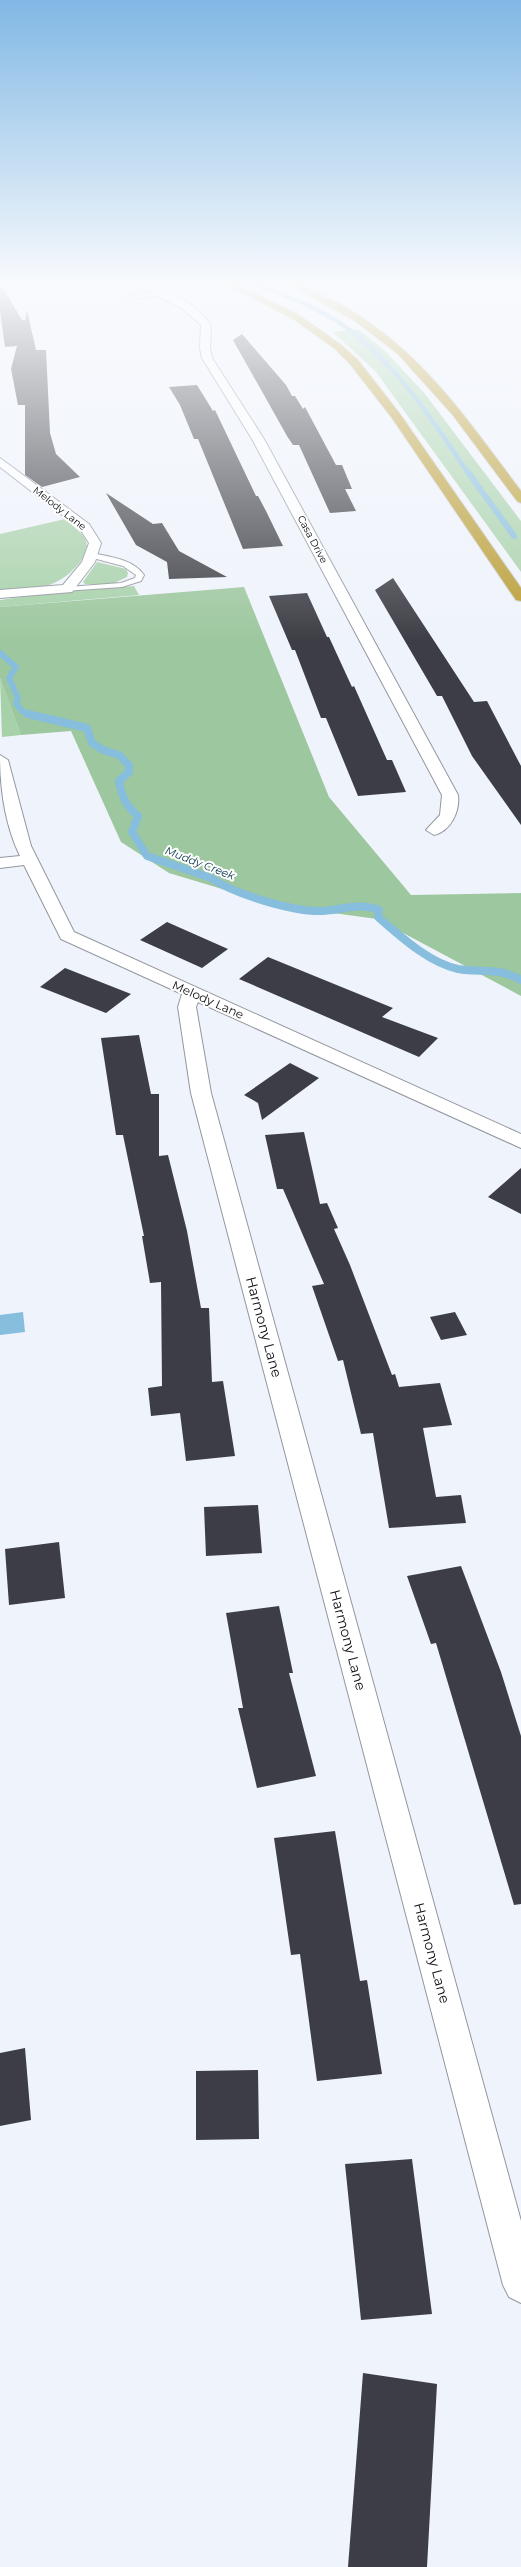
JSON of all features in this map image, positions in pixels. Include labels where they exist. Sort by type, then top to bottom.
[{"type":"highway","points":[[385,402],[521,597]]},
{"type":"highway","points":[[447,402],[521,499]]},
{"type":"street","name":"Casa Drive","points":[[235,402],[258,439],[450,795],[452,806],[446,820],[434,830]]},
{"type":"street","name":"Melody Lane","points":[[0,461],[85,527],[95,542],[92,555]]},
{"type":"street","points":[[0,594],[67,589],[82,572],[92,555]]},
{"type":"street","name":"Melody Lane","points":[[0,760],[26,853],[67,935],[521,1142]]},
{"type":"street","points":[[0,851],[26,853]]},
{"type":"street","points":[[0,863],[26,853]]},
{"type":"street","name":"Harmony Lane","points":[[192,993],[187,1007],[201,1093],[521,2285]]},
{"type":"lane","points":[[67,589],[122,586],[138,579],[140,575],[139,571],[132,566],[92,555]]},
{"type":"green space","points":[[398,402],[431,402],[521,521],[521,572]]},
{"type":"green space","points":[[65,519],[81,533],[87,543],[85,555],[80,562],[63,578],[54,583],[34,588],[0,592],[0,534]]},
{"type":"green space","points":[[97,562],[126,569],[128,573],[127,577],[110,585],[85,584],[83,582]]},
{"type":"green space","points":[[134,586],[139,595],[0,607],[0,600],[42,594]]},
{"type":"green space","points":[[244,587],[329,797],[411,895],[521,893],[521,996],[377,919],[275,905],[169,873],[121,842],[71,731],[21,735],[0,678],[0,607]]},
{"type":"green space","points":[[0,678],[21,735],[2,737]]},
{"type":"water","points":[[23,1312],[25,1332],[0,1335],[0,1315]]},
{"type":"building","points":[[17,402],[48,402],[50,433],[56,454],[80,477],[42,487],[25,475],[25,405],[18,405]]},
{"type":"building","points":[[178,402],[207,402],[213,411],[215,410],[256,496],[258,496],[283,546],[243,549],[198,439],[194,439]]},
{"type":"building","points":[[268,402],[299,402],[303,409],[305,407],[336,465],[342,465],[352,489],[345,489],[356,511],[330,513],[299,445],[293,445]]},
{"type":"building","points":[[106,493],[153,524],[162,523],[179,551],[227,577],[169,579],[167,562],[136,545]]},
{"type":"building","points":[[393,578],[474,702],[487,701],[521,766],[521,825],[472,756],[442,696],[437,696],[375,590]]},
{"type":"building","points":[[307,593],[352,687],[354,686],[387,760],[392,760],[406,792],[358,796],[326,718],[321,718],[295,650],[292,650],[269,596]]},
{"type":"building","points":[[167,922],[228,949],[202,968],[140,940]]},
{"type":"building","points":[[268,957],[393,1008],[382,1017],[438,1038],[419,1057],[239,979]]},
{"type":"building","points":[[65,968],[131,994],[106,1013],[40,987]]},
{"type":"building","points":[[139,1035],[151,1094],[159,1094],[159,1156],[168,1155],[187,1231],[201,1308],[209,1308],[212,1382],[223,1381],[235,1456],[186,1461],[180,1413],[151,1416],[148,1388],[162,1386],[161,1282],[150,1283],[142,1236],[144,1236],[123,1135],[116,1135],[101,1038]]},
{"type":"building","points":[[290,1063],[319,1078],[262,1120],[258,1103],[244,1095]]},
{"type":"building","points":[[304,1132],[320,1204],[327,1203],[338,1228],[334,1229],[350,1265],[392,1375],[395,1374],[399,1387],[440,1383],[452,1425],[423,1428],[436,1497],[461,1495],[466,1523],[389,1528],[373,1433],[361,1434],[343,1360],[338,1361],[312,1286],[324,1284],[283,1189],[277,1189],[265,1135]]},
{"type":"building","points":[[521,1168],[521,1214],[488,1197]]},
{"type":"building","points":[[455,1312],[467,1335],[441,1340],[430,1317]]},
{"type":"building","points":[[258,1505],[262,1553],[206,1556],[204,1507]]},
{"type":"building","points":[[59,1542],[65,1598],[9,1605],[5,1549]]},
{"type":"building","points":[[461,1566],[501,1672],[521,1736],[521,1904],[514,1905],[436,1643],[431,1644],[407,1576]]},
{"type":"building","points":[[279,1606],[293,1673],[289,1673],[316,1776],[257,1788],[238,1708],[243,1708],[226,1613]]},
{"type":"building","points":[[335,1831],[360,1981],[367,1980],[382,2074],[317,2081],[300,1954],[291,1955],[274,1838]]},
{"type":"building","points":[[25,2048],[31,2120],[0,2126],[0,2053]]},
{"type":"building","points":[[258,2070],[259,2139],[196,2140],[196,2071]]},
{"type":"building","points":[[412,2159],[432,2314],[361,2320],[345,2164]]},
{"type":"building","points":[[363,2373],[437,2384],[427,2567],[348,2567]]},
{"type":"waterway","points":[[419,402],[468,473]]},
{"type":"waterway","points":[[468,472],[514,536]]},
{"type":"waterway","name":"Muddy Creek","points":[[0,653],[16,667],[9,678],[18,698],[16,703],[22,711],[30,714]]},
{"type":"waterway","name":"Muddy Creek","points":[[30,714],[87,728],[92,743],[103,750],[119,755],[129,765],[129,772],[119,781],[125,801],[130,809],[138,816],[132,832],[147,856],[211,878],[249,896],[296,909],[322,911],[364,907],[379,910],[378,917],[415,948],[436,961],[458,969],[504,973],[521,980]]}]
